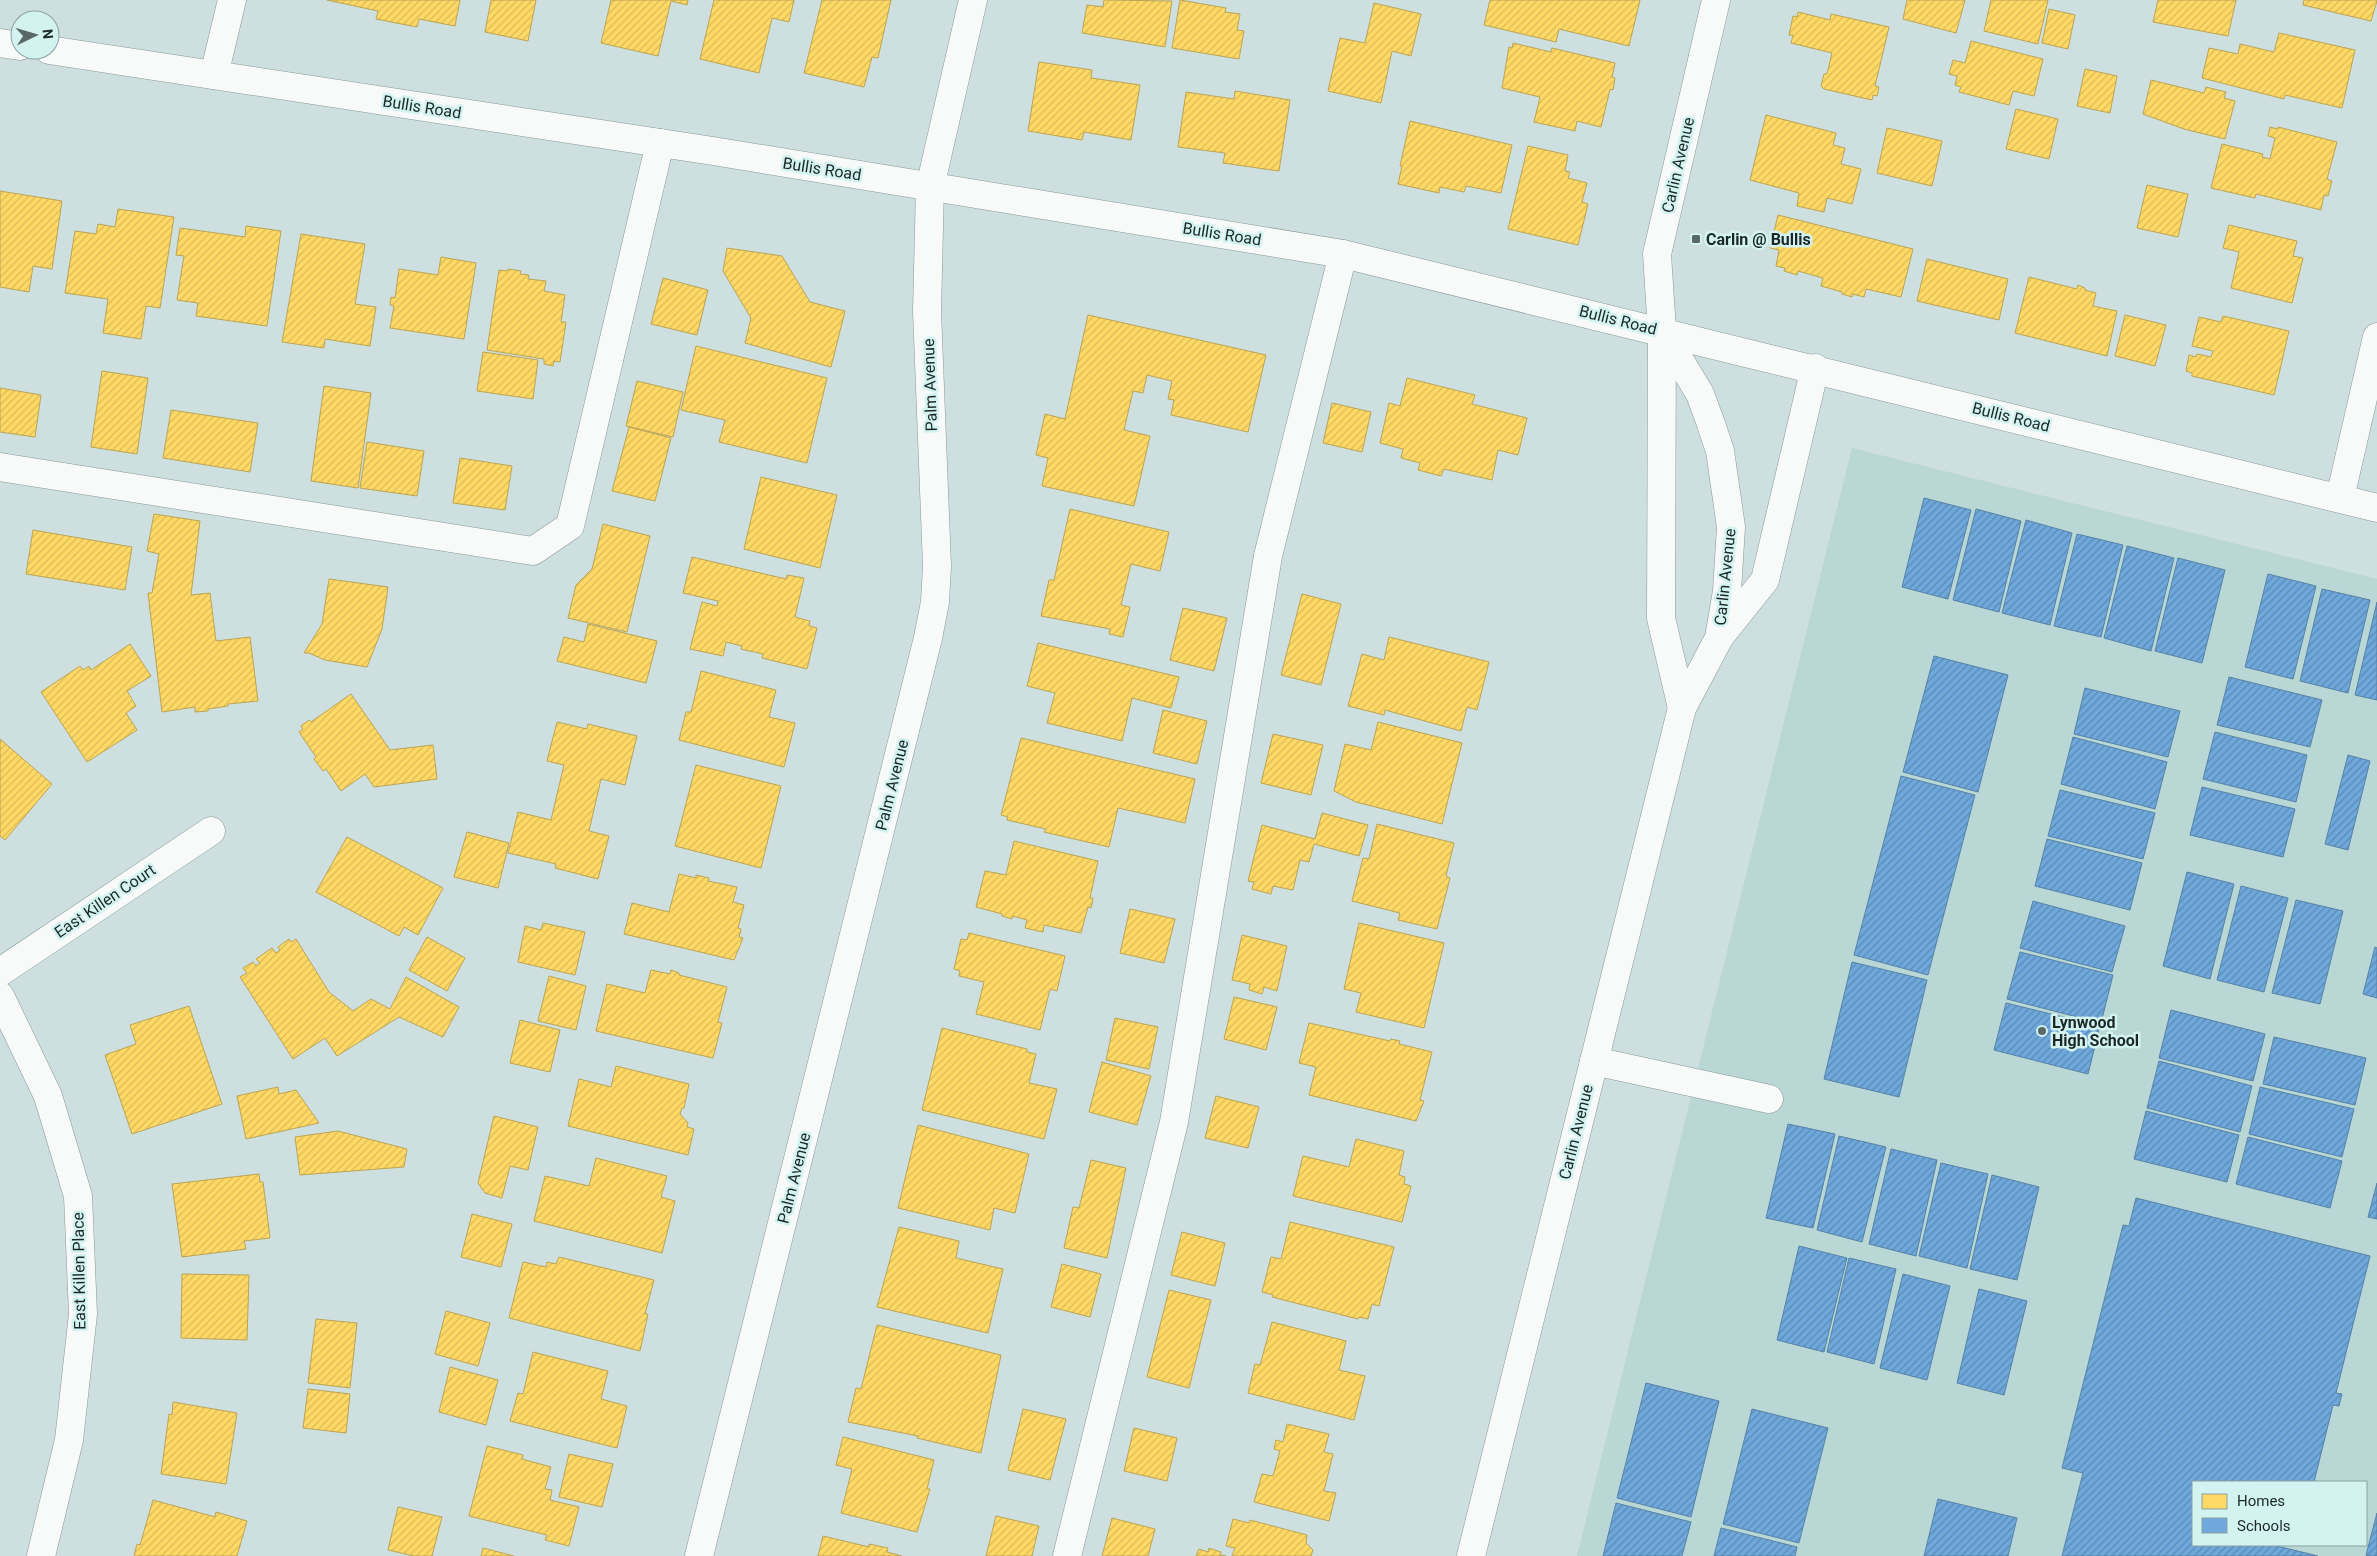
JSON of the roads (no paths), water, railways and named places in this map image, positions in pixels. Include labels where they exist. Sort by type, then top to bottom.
[{"type":"street","points":[[214,75],[232,0]]},
{"type":"street","name":"Palm Avenue","points":[[699,1556],[926,648],[935,602],[938,566],[927,311],[930,187],[973,0]]},
{"type":"street","name":"Carlin Avenue","points":[[1682,708],[1661,618],[1662,331],[1657,254],[1716,0]]},
{"type":"street","name":"Bullis Road","points":[[60,52],[660,143],[1343,254],[1815,368],[2377,508]]},
{"type":"street","points":[[0,467],[533,551],[570,526],[660,143]]},
{"type":"street","points":[[1067,1556],[1174,1122],[1268,556],[1343,254]]},
{"type":"street","name":"Carlin Avenue","points":[[1471,1556],[1682,708],[1719,638],[1727,590],[1731,527],[1720,451],[1700,394],[1662,331]]},
{"type":"street","points":[[2340,498],[2377,337]]},
{"type":"street","points":[[1719,638],[1765,580],[1815,368]]},
{"type":"street","name":"East Killen Court","points":[[0,972],[211,831]]},
{"type":"street","name":"East Killen Place","points":[[0,996],[48,1096],[78,1196],[82,1324],[69,1440],[41,1556]]},
{"type":"street","points":[[1594,1061],[1769,1099]]},
{"type":"place","name":"Carlin @ Bullis","points":[[1696,239]]},
{"type":"place","name":"Lynwood High School","points":[[2042,1031]]}]
